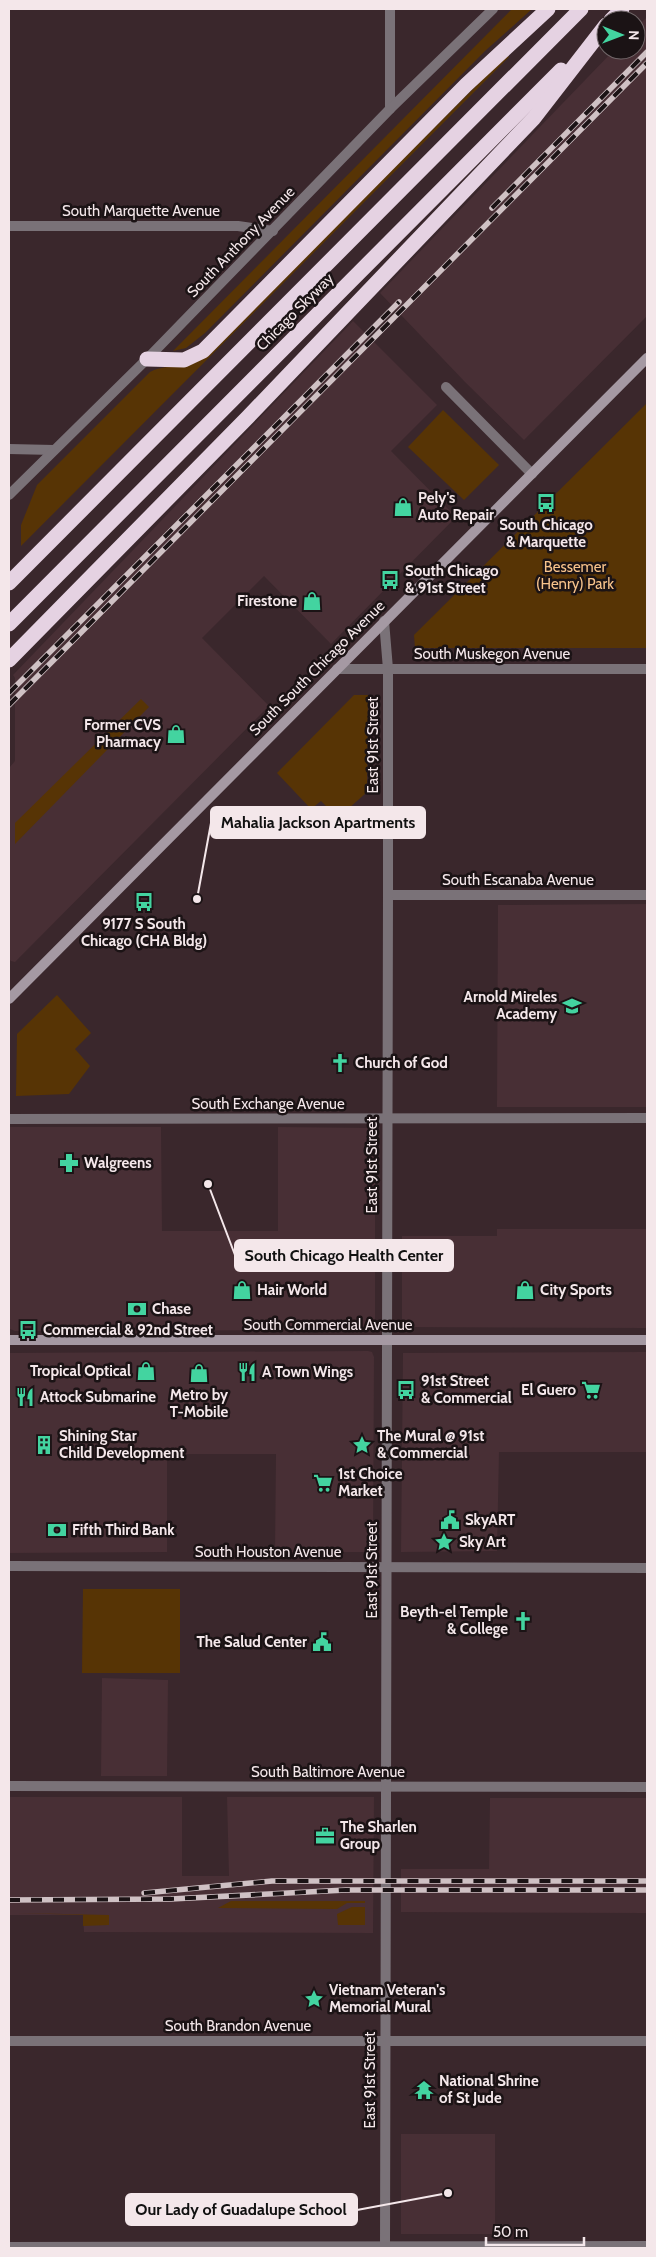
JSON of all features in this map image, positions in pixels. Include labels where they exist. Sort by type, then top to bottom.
[{"type":"highway","points":[[147,359],[184,360],[203,351],[466,85],[548,9]]},
{"type":"highway","name":"Chicago Skyway","points":[[9,584],[581,9]]},
{"type":"highway","name":"Chicago Skyway","points":[[9,624],[596,35]]},
{"type":"highway","points":[[9,660],[248,416],[534,118],[596,38]]},
{"type":"main road","name":"South South Chicago Avenue","points":[[9,999],[647,358]]},
{"type":"main road","name":"South Commercial Avenue","points":[[9,1340],[647,1340]]},
{"type":"street","points":[[390,9],[390,110]]},
{"type":"street","name":"South Anthony Avenue","points":[[9,495],[147,359],[390,110],[493,9]]},
{"type":"street","name":"South Marquette Avenue","points":[[9,226],[238,226],[273,231]]},
{"type":"street","points":[[446,387],[532,474]]},
{"type":"street","points":[[9,449],[54,450]]},
{"type":"street","name":"East 91st Street","points":[[384,621],[388,669],[385,2248]]},
{"type":"street","name":"South Muskegon Avenue","points":[[337,669],[647,669]]},
{"type":"street","name":"South Escanaba Avenue","points":[[388,895],[647,895]]},
{"type":"street","name":"South Exchange Avenue","points":[[9,1119],[647,1118]]},
{"type":"street","name":"South Houston Avenue","points":[[9,1566],[647,1568]]},
{"type":"street","name":"South Baltimore Avenue","points":[[9,1786],[647,1787]]},
{"type":"street","name":"South Brandon Avenue","points":[[9,2041],[647,2040]]},
{"type":"street","points":[[9,2247],[385,2248],[647,2246]]},
{"type":"shaded area","points":[[646,18],[647,316],[524,440],[465,382],[380,293],[604,60],[646,60]]},
{"type":"shaded area","points":[[353,321],[437,405],[391,451],[456,517],[331,644],[264,576],[202,638],[269,706],[15,962],[11,961],[9,959],[9,768],[15,761],[15,678],[13,675]]},
{"type":"shaded area","name":"Arnold Mireles Academy","points":[[647,904],[647,1107],[497,1107],[498,905]]},
{"type":"shaded area","points":[[9,1127],[161,1127],[162,1231],[278,1231],[278,1127],[375,1128],[375,1322],[367,1330],[15,1331],[10,1329]]},
{"type":"shaded area","points":[[497,1229],[647,1229],[647,1328],[402,1327],[402,1236],[497,1236]]},
{"type":"shaded area","points":[[372,1352],[374,1357],[373,1552],[275,1552],[276,1454],[167,1454],[167,1552],[9,1553],[9,1353]]},
{"type":"shaded area","points":[[647,1352],[647,1452],[499,1452],[497,1551],[401,1552],[403,1353]]},
{"type":"shaded area","points":[[102,1678],[168,1680],[167,1776],[101,1776]]},
{"type":"shaded area","points":[[9,1797],[182,1797],[182,1876],[229,1876],[227,1797],[374,1797],[373,1933],[84,1932],[83,1915],[9,1915]]},
{"type":"shaded area","points":[[490,1798],[647,1798],[647,1913],[401,1912],[401,1869],[489,1869]]},
{"type":"shaded area","points":[[401,2134],[495,2134],[495,2234],[401,2234]]},
{"type":"green space","points":[[512,9],[532,9],[485,51],[205,333],[186,348],[173,351]]},
{"type":"green space","points":[[507,55],[509,57],[21,546],[21,525],[37,485],[150,372],[157,369],[183,366],[197,362],[205,357]]},
{"type":"green space","name":"Bessemer (Henry) Park","points":[[647,403],[647,648],[415,648],[414,635]]},
{"type":"green space","points":[[443,410],[499,465],[464,500],[408,447]]},
{"type":"green space","points":[[354,695],[368,695],[367,792],[338,818],[321,801],[311,809],[277,773]]},
{"type":"green space","points":[[141,699],[149,707],[15,844],[15,823]]},
{"type":"green space","points":[[57,995],[91,1033],[75,1049],[90,1066],[69,1094],[16,1096],[17,1034]]},
{"type":"green space","points":[[83,1589],[180,1589],[180,1673],[82,1673]]},
{"type":"green space","points":[[231,1901],[365,1901],[365,1903],[347,1903],[337,1909],[218,1908]]},
{"type":"green space","points":[[352,1907],[365,1907],[365,1925],[338,1925],[337,1914]]},
{"type":"green space","points":[[18,1913],[109,1915],[109,1925],[83,1926],[83,1915]]},
{"type":"railway","points":[[492,208],[647,52]]},
{"type":"railway","points":[[9,705],[647,63]]},
{"type":"railway","points":[[9,693],[399,302]]},
{"type":"railway","points":[[144,1893],[272,1881],[647,1881]]},
{"type":"railway","points":[[9,1900],[171,1899],[346,1890],[647,1890]]},
{"type":"place","name":"South Chicago & Marquette","points":[[546,503]]},
{"type":"place","name":"Pely's Auto Repair","points":[[403,507]]},
{"type":"place","name":"South Chicago & 91st Street","points":[[390,580]]},
{"type":"place","name":"Firestone","points":[[312,601]]},
{"type":"place","name":"Former CVS Pharmacy","points":[[176,734]]},
{"type":"place","name":"Mahalia Jackson Apartments","points":[[197,899]]},
{"type":"place","name":"9177 S South Chicago (CHA Bldg)","points":[[144,902]]},
{"type":"place","name":"Arnold Mireles Academy","points":[[572,1006]]},
{"type":"place","name":"Church of God","points":[[340,1063]]},
{"type":"place","name":"Walgreens","points":[[69,1163]]},
{"type":"place","name":"South Chicago Health Center","points":[[208,1184]]},
{"type":"place","name":"Hair World","points":[[242,1290]]},
{"type":"place","name":"City Sports","points":[[525,1290]]},
{"type":"place","name":"Chase","points":[[137,1309]]},
{"type":"place","name":"Commercial & 92nd Street","points":[[28,1330]]},
{"type":"place","name":"Tropical Optical","points":[[146,1371]]},
{"type":"place","name":"A Town Wings","points":[[247,1372]]},
{"type":"place","name":"Metro by T-Mobile","points":[[199,1373]]},
{"type":"place","name":"91st Street & Commercial","points":[[406,1390]]},
{"type":"place","name":"El Guero","points":[[591,1390]]},
{"type":"place","name":"Attock Submarine","points":[[25,1397]]},
{"type":"place","name":"Shining Star Child Development","points":[[44,1445]]},
{"type":"place","name":"The Mural @ 91st & Commercial","points":[[362,1445]]},
{"type":"place","name":"1st Choice Market","points":[[323,1483]]},
{"type":"place","name":"SkyART","points":[[450,1520]]},
{"type":"place","name":"Fifth Third Bank","points":[[57,1530]]},
{"type":"place","name":"Sky Art","points":[[444,1542]]},
{"type":"place","name":"Beyth-el Temple & College","points":[[523,1621]]},
{"type":"place","name":"The Salud Center","points":[[322,1642]]},
{"type":"place","name":"The Sharlen Group","points":[[325,1836]]},
{"type":"place","name":"Vietnam Veteran's Memorial Mural","points":[[314,1999]]},
{"type":"place","name":"National Shrine of St Jude","points":[[424,2090]]},
{"type":"place","name":"Our Lady of Guadalupe School","points":[[448,2193]]}]
